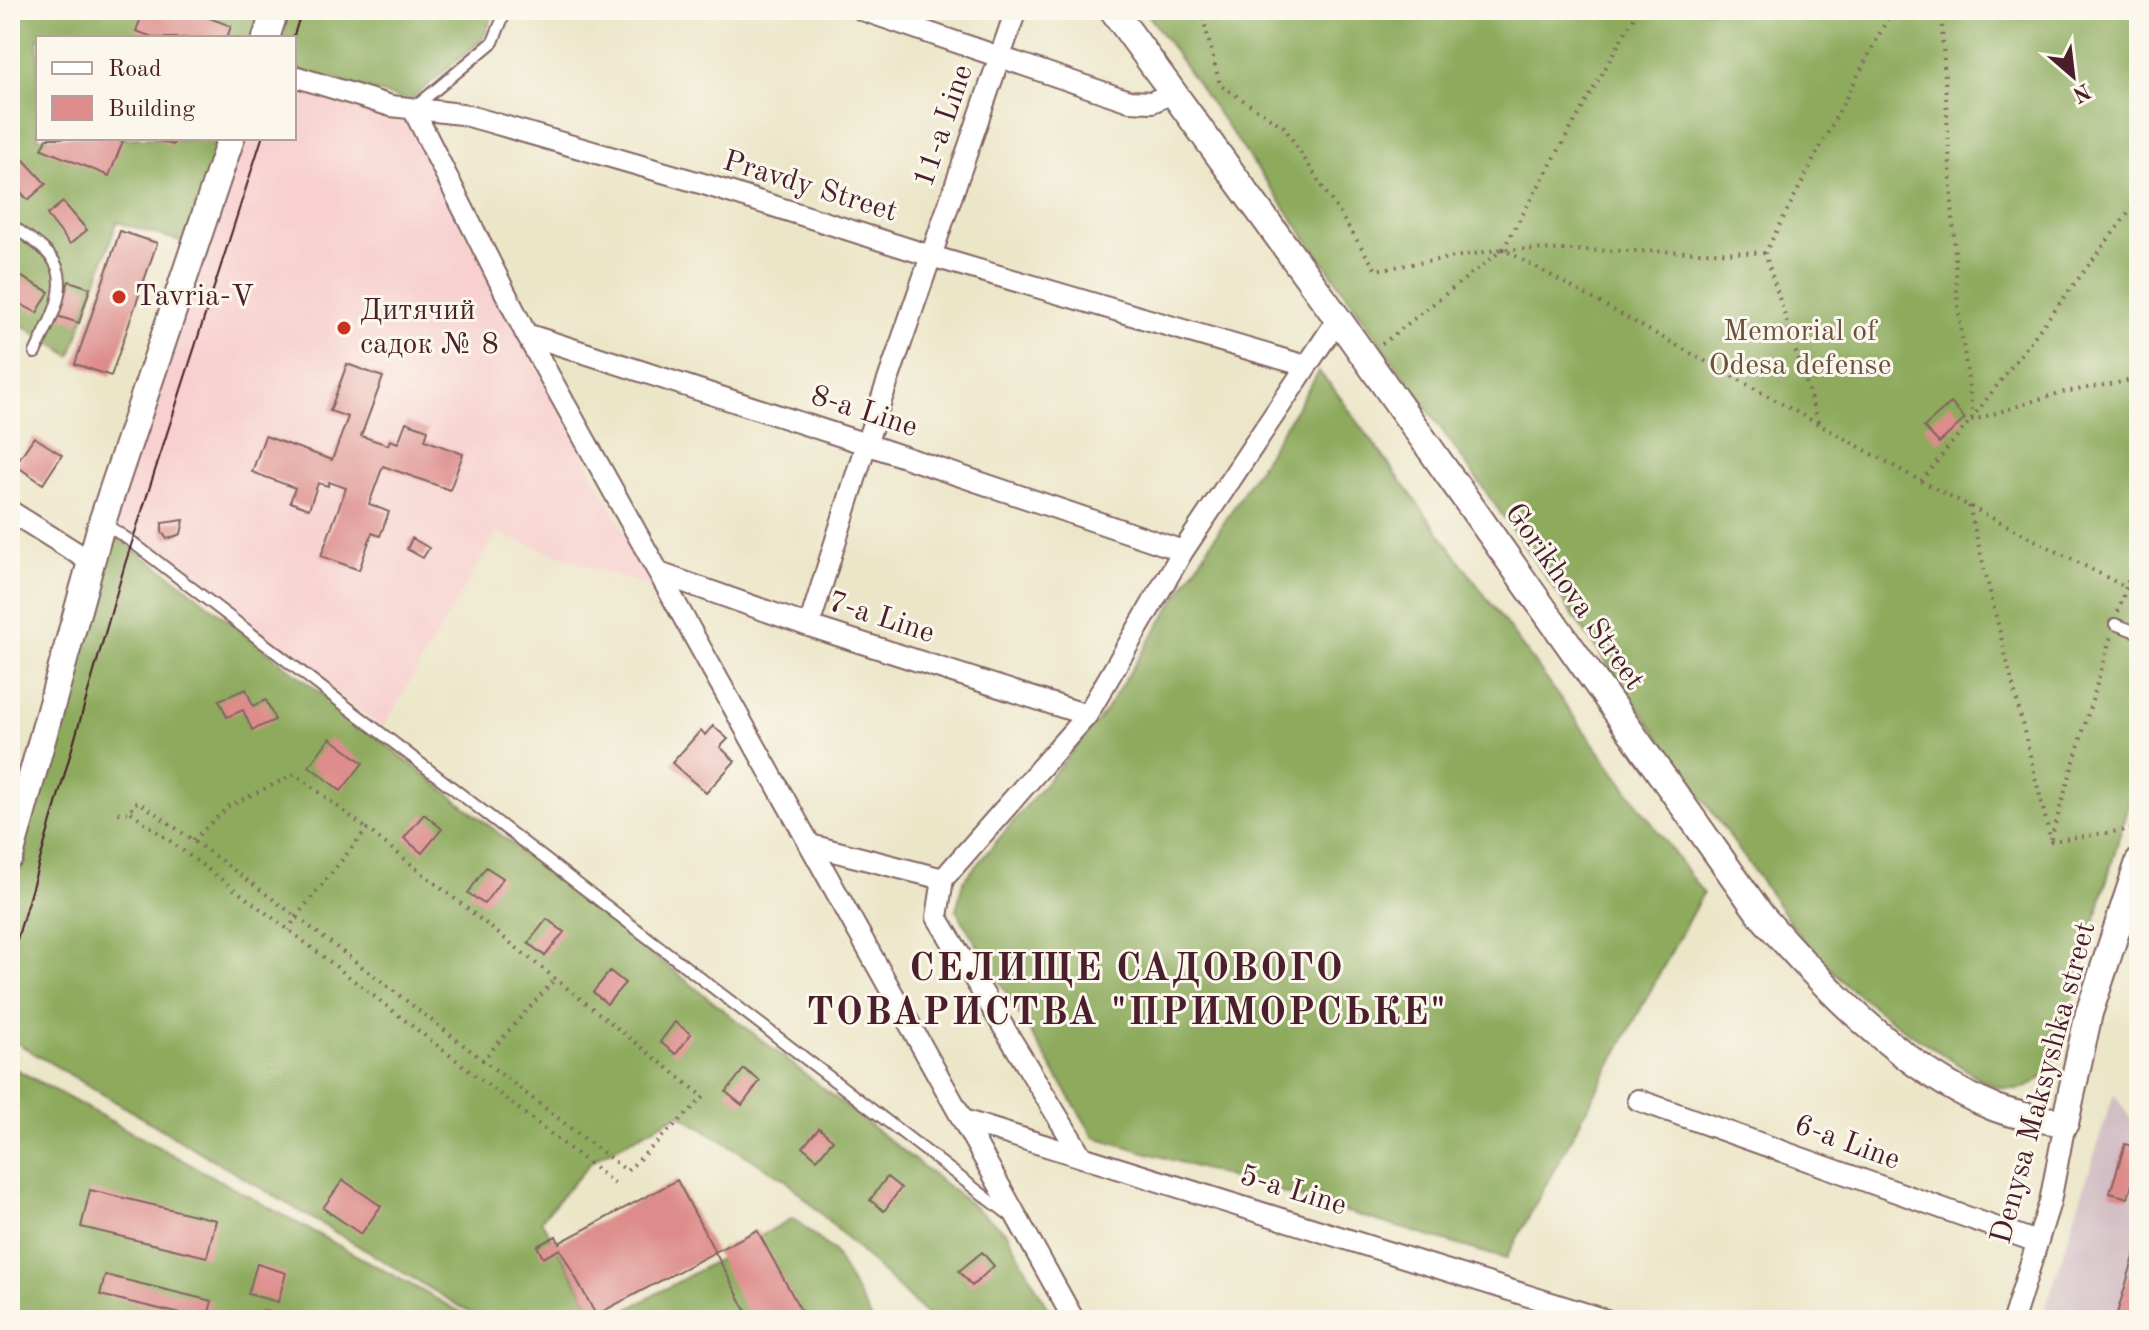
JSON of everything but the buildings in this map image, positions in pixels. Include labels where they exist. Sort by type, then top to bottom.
[{"type":"street","points":[[267,36],[275,10]]},
{"type":"street","points":[[862,10],[1129,101],[1152,102],[1175,92]]},
{"type":"street","name":"11-a Line","points":[[809,626],[866,444],[1016,10]]},
{"type":"street","name":"Gorikhova Street","points":[[1113,10],[1338,319],[1760,914],[1809,971],[1915,1062],[1961,1092],[1994,1107],[2025,1117],[2065,1123]]},
{"type":"street","name":"Pravdy Street","points":[[296,77],[391,106],[483,120],[1306,366]]},
{"type":"street","points":[[413,109],[526,334],[1074,1320]]},
{"type":"street","points":[[10,856],[15,817],[102,522],[225,140]]},
{"type":"street","points":[[1082,1157],[937,917],[943,879],[1087,715],[1183,551],[1338,319]]},
{"type":"street","name":"8-a Line","points":[[526,334],[1183,551]]},
{"type":"street","points":[[10,511],[91,562]]},
{"type":"street","name":"7-a Line","points":[[659,573],[809,626],[1087,715]]},
{"type":"street","points":[[810,845],[943,879]]},
{"type":"street","name":"Denysa Maksyshka street","points":[[2013,1320],[2050,1202],[2089,1013],[2139,862]]},
{"type":"street","name":"6-a Line","points":[[1638,1100],[2037,1242]]},
{"type":"street","name":"5-a Line","points":[[963,1120],[1606,1320]]},
{"type":"lane","points":[[413,109],[493,42],[506,10]]},
{"type":"lane","points":[[10,224],[44,250],[57,266],[60,288],[35,353]]},
{"type":"lane","points":[[102,522],[1019,1222]]},
{"type":"lane","points":[[2115,624],[2139,633]]},
{"type":"path","points":[[1201,10],[1220,85],[1284,127],[1376,270],[1503,249],[1765,253]]},
{"type":"path","points":[[1365,357],[1503,249],[1638,10]]},
{"type":"path","points":[[1819,424],[1765,253],[1892,10]]},
{"type":"path","points":[[1941,10],[1958,306],[1972,419]]},
{"type":"path","points":[[1921,481],[1972,419],[2139,199]]},
{"type":"path","points":[[1503,249],[1921,481],[2139,594]]},
{"type":"path","points":[[1972,419],[2059,393],[2139,379]]},
{"type":"path","points":[[1969,506],[2051,841]]},
{"type":"path","points":[[2051,841],[2139,547]]},
{"type":"path","points":[[131,812],[134,803],[139,802],[193,840],[627,1171],[704,1097],[295,774],[229,806],[193,840]]},
{"type":"path","points":[[118,813],[131,812],[289,930],[619,1187]]},
{"type":"path","points":[[2051,841],[2139,828]]},
{"type":"path","points":[[289,930],[295,918],[367,829]]},
{"type":"path","points":[[482,1061],[555,979]]},
{"type":"shaded area","name":"Дитячий садок № 8","points":[[296,85],[406,121],[654,589],[496,533],[383,728],[106,518],[238,140],[296,140]]},
{"type":"shaded area","points":[[2114,1093],[2139,1132],[2139,1320],[2042,1320]]},
{"type":"green space","points":[[10,10],[267,10],[259,36],[36,36],[36,140],[223,140],[189,244],[117,222],[71,356],[10,318]]},
{"type":"green space","points":[[283,10],[495,10],[483,39],[409,101],[296,70],[296,36],[275,36]]},
{"type":"green space","name":"Memorial of Odesa defense","points":[[1145,10],[2139,10],[2139,767],[2057,1055],[2037,1081],[2021,1089],[1988,1084],[1895,1023],[1848,987],[1802,939]]},
{"type":"green space","points":[[1319,372],[1703,893],[1506,1259],[1094,1137],[956,910],[964,880],[1102,716]]},
{"type":"green space","points":[[106,531],[168,573],[1007,1233],[1054,1320],[932,1320],[787,1181],[679,1114],[593,1160],[541,1220],[599,1320],[483,1320],[10,1039],[10,878]]},
{"type":"green space","points":[[10,1066],[475,1320],[10,1320]]},
{"type":"green space","points":[[793,1218],[833,1251],[872,1320],[609,1320]]},
{"type":"tram line","points":[[294,36],[302,10]]},
{"type":"tram line","points":[[10,964],[125,564],[261,140]]},
{"type":"place","name":"Tavria-V","points":[[119,297]]},
{"type":"place","name":"Дитячий садок № 8","points":[[344,328]]},
{"type":"district","name":"СЕЛИЩЕ САДОВОГО ТОВАРИСТВА \"ПРИМОРСЬКЕ\"","points":[[1127,992]]}]
